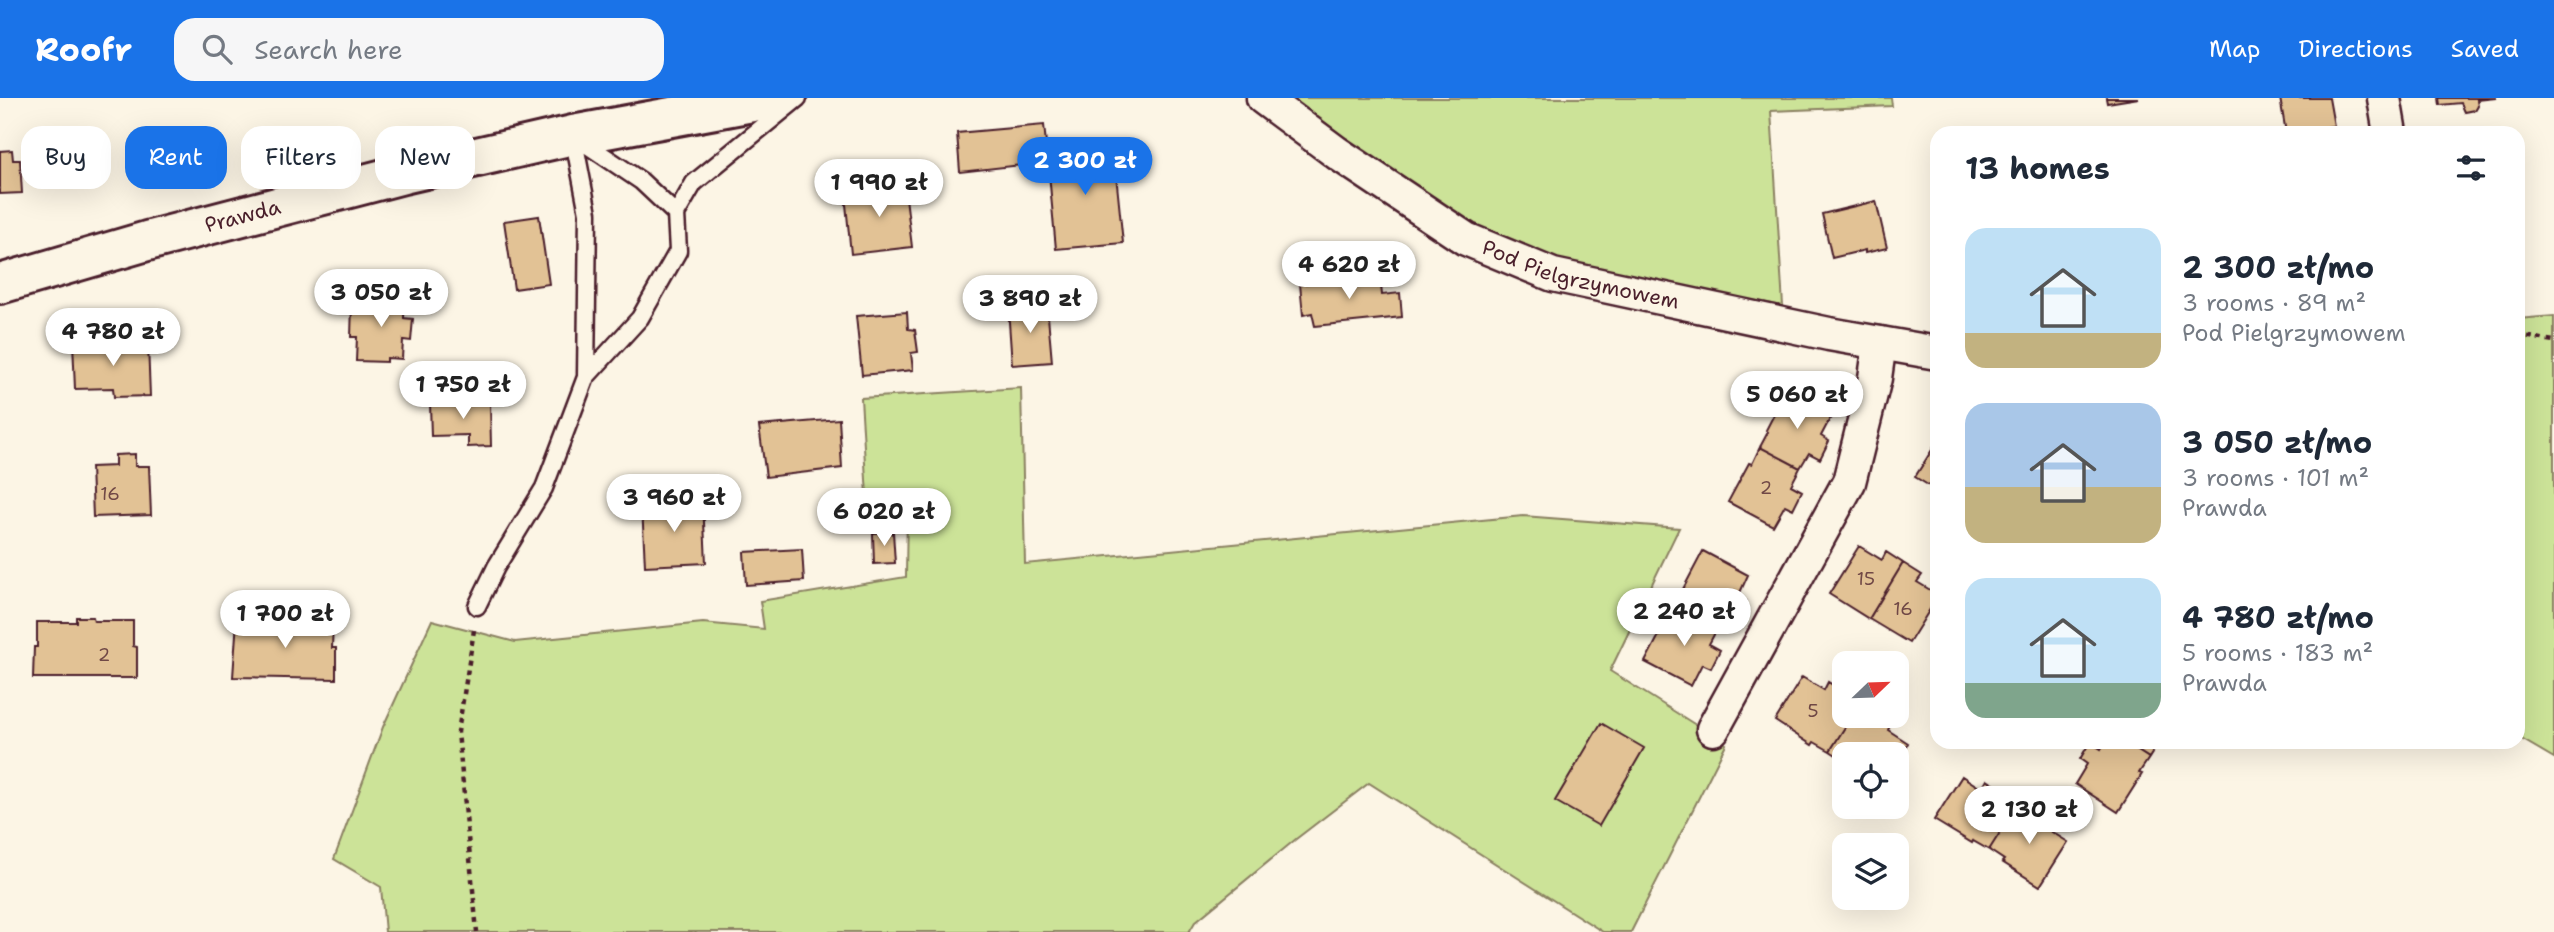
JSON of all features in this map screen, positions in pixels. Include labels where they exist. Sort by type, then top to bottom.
[{"type":"street","name":"Prawda","points":[[0,284],[147,241],[403,174],[573,135],[775,98]]},
{"type":"street","name":"Pod Pielgrzymowem","points":[[1263,98],[1337,153],[1466,239],[1553,275],[1829,334],[1930,352]]},
{"type":"street","points":[[2384,98],[2389,126]]},
{"type":"street","points":[[1713,729],[1849,482],[1875,378],[1880,343]]},
{"type":"lane","points":[[586,377],[640,318],[678,251],[676,214],[694,183],[799,98]]},
{"type":"lane","points":[[573,135],[641,180],[676,214]]},
{"type":"lane","points":[[477,606],[496,566],[544,488],[586,377],[589,213],[573,135]]},
{"type":"path","points":[[2525,336],[2554,341]]},
{"type":"path","points":[[477,606],[458,732],[477,932]]},
{"type":"green space","points":[[1287,98],[1891,98],[1892,106],[1771,111],[1783,306],[1580,268],[1454,219]]},
{"type":"green space","points":[[2554,316],[2554,758],[2525,741],[2525,318]]},
{"type":"green space","points":[[1021,388],[1025,564],[1523,516],[1679,528],[1610,671],[1726,744],[1631,932],[1603,932],[1369,783],[1195,922],[1189,932],[385,932],[381,887],[334,859],[383,727],[432,620],[515,642],[703,623],[764,629],[760,601],[906,577],[907,509],[868,512],[861,398]]},
{"type":"building","points":[[2106,98],[2139,98],[2107,103]]},
{"type":"building","points":[[2280,98],[2329,98],[2334,126],[2285,126]]},
{"type":"building","points":[[2439,98],[2496,98],[2477,100],[2475,110],[2465,112],[2461,103],[2440,105]]},
{"type":"building","points":[[1044,125],[1048,162],[960,172],[957,133]]},
{"type":"building","points":[[1113,145],[1123,243],[1056,249],[1047,152]]},
{"type":"building","points":[[12,150],[13,160],[20,160],[22,193],[0,194],[0,151]]},
{"type":"building","points":[[904,181],[912,247],[851,254],[845,194],[868,191],[868,186]]},
{"type":"building","points":[[1876,201],[1887,248],[1832,258],[1822,214]]},
{"type":"building","points":[[539,216],[549,284],[514,289],[504,221]]},
{"type":"building","points":[[1380,276],[1382,295],[1400,293],[1402,317],[1315,326],[1312,313],[1303,315],[1300,284]]},
{"type":"building","points":[[374,296],[405,298],[404,318],[413,319],[411,341],[403,340],[402,359],[387,358],[387,362],[356,361],[357,337],[351,337],[352,304],[374,306]]},
{"type":"building","points":[[1047,305],[1052,362],[1012,365],[1008,308]]},
{"type":"building","points":[[907,312],[908,329],[915,330],[918,352],[911,353],[913,370],[862,375],[856,316]]},
{"type":"building","points":[[116,341],[116,344],[148,344],[150,396],[114,397],[113,388],[75,389],[73,342]]},
{"type":"building","points":[[1786,391],[1832,415],[1821,436],[1829,441],[1820,459],[1809,453],[1800,468],[1760,447]]},
{"type":"building","points":[[490,402],[491,446],[468,447],[468,435],[431,436],[430,403]]},
{"type":"building","points":[[839,419],[842,468],[766,477],[759,426]]},
{"type":"building","points":[[1760,447],[1800,468],[1791,485],[1802,491],[1793,509],[1785,505],[1773,526],[1728,502]]},
{"type":"building","points":[[1930,453],[1930,486],[1915,477]]},
{"type":"building","points":[[135,454],[135,466],[149,466],[151,515],[93,517],[91,467],[115,466],[115,455]]},
{"type":"building","points":[[703,502],[706,563],[645,566],[642,505]]},
{"type":"building","points":[[893,532],[895,563],[874,564],[873,533]]},
{"type":"building","points":[[1859,546],[1882,560],[1886,552],[1903,563],[1869,619],[1829,594]]},
{"type":"building","points":[[802,549],[804,581],[746,585],[744,552]]},
{"type":"building","points":[[1703,551],[1748,575],[1738,597],[1746,601],[1736,619],[1725,613],[1717,629],[1676,608]]},
{"type":"building","points":[[1903,563],[1922,575],[1917,582],[1930,590],[1930,609],[1909,643],[1869,619]]},
{"type":"building","points":[[1676,608],[1717,629],[1709,644],[1720,650],[1711,668],[1702,664],[1691,686],[1645,662]]},
{"type":"building","points":[[276,616],[295,617],[295,621],[333,623],[332,648],[336,648],[336,679],[233,677],[237,620],[276,621]]},
{"type":"building","points":[[76,617],[93,617],[94,621],[133,621],[133,646],[137,647],[137,678],[33,678],[37,622],[76,622]]},
{"type":"building","points":[[1802,677],[1824,690],[1828,682],[1832,684],[1832,728],[1844,728],[1836,742],[1832,742],[1830,751],[1814,742],[1812,745],[1775,721]]},
{"type":"building","points":[[1601,723],[1644,748],[1599,826],[1555,801]]},
{"type":"building","points":[[1844,728],[1889,728],[1888,730],[1906,742],[1836,742]]},
{"type":"building","points":[[2086,749],[2135,749],[2149,758],[2118,812],[2075,784],[2087,764],[2080,759]]},
{"type":"building","points":[[2135,749],[2155,749],[2149,758]]},
{"type":"building","points":[[1962,776],[1982,789],[1987,780],[2004,791],[1997,802],[2013,812],[1989,850],[1934,820]]},
{"type":"building","points":[[2035,810],[2052,821],[2047,829],[2068,842],[2040,886],[2002,862],[2004,860],[1989,850],[2013,812],[2028,821]]}]
